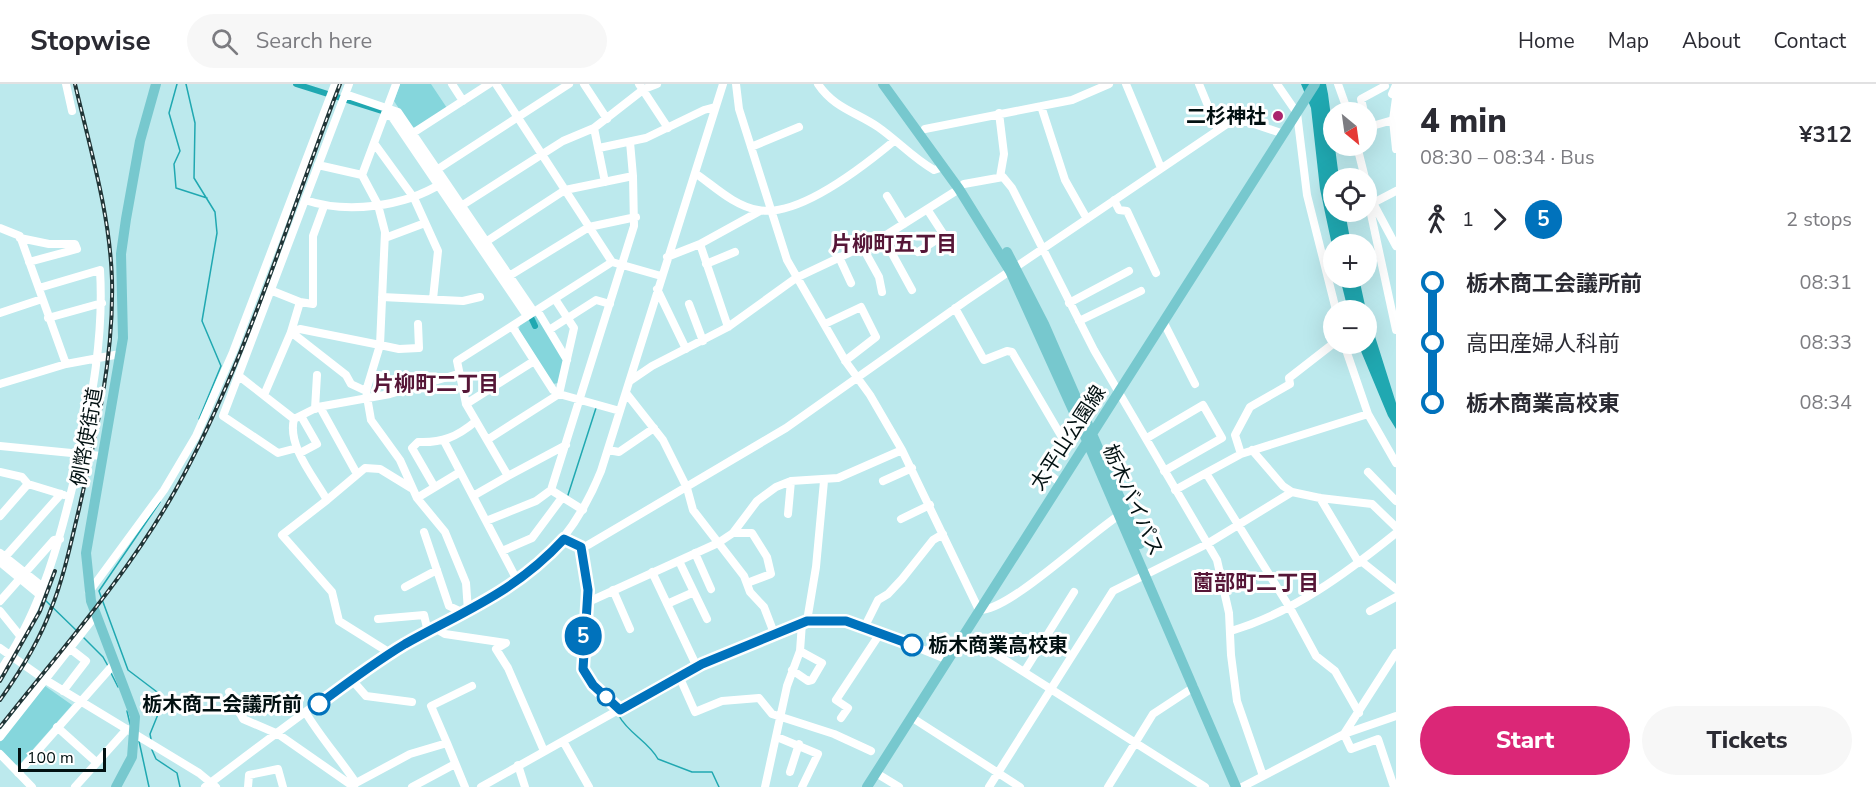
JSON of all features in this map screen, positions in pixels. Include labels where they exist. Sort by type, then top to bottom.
[{"type":"main road","name":"例幣使街道","points":[[116,787],[130,765],[133,709],[114,664],[89,592],[86,553],[124,321],[121,254],[126,219],[140,141],[156,84]]},
{"type":"main road","name":"栃木バイパス","points":[[883,84],[943,167],[961,187]]},
{"type":"main road","name":"栃木バイパス","points":[[891,84],[925,129],[1013,269],[1090,436],[1242,787]]},
{"type":"main road","name":"太平山公園線","points":[[867,787],[1315,84]]},
{"type":"main road","name":"栃木バイパス","points":[[1149,572],[1194,687],[1242,787]]},
{"type":"street","points":[[66,84],[72,111]]},
{"type":"street","points":[[89,592],[164,490],[196,436],[233,352],[335,84]]},
{"type":"street","points":[[239,376],[298,418],[317,444],[278,453],[223,416],[349,84]]},
{"type":"street","points":[[396,84],[362,175],[378,205],[385,238],[380,345],[367,395],[371,420],[400,460],[417,498],[445,532],[466,583],[466,612]]},
{"type":"street","points":[[452,84],[463,101]]},
{"type":"street","points":[[413,133],[489,84]]},
{"type":"street","points":[[496,84],[612,262]]},
{"type":"street","points":[[438,169],[569,84]]},
{"type":"street","points":[[584,84],[607,119]]},
{"type":"street","points":[[459,208],[570,137],[594,128],[642,86],[657,84]]},
{"type":"street","points":[[0,648],[44,679],[131,731],[211,786],[306,713],[390,653],[518,582],[539,565],[564,539],[583,510],[608,450],[723,84]]},
{"type":"street","points":[[736,84],[738,109],[796,278],[912,468],[979,610],[991,610],[1028,586],[1123,513]]},
{"type":"street","points":[[818,84],[833,102],[877,127],[914,159],[934,170],[943,167]]},
{"type":"street","points":[[925,129],[1072,100],[1109,84]]},
{"type":"street","points":[[1126,84],[1161,168]]},
{"type":"street","points":[[1199,84],[1218,130]]},
{"type":"street","points":[[1277,84],[1298,111],[1307,195],[1333,300]]},
{"type":"street","points":[[1338,84],[1344,102]]},
{"type":"street","points":[[1362,102],[1361,99],[1384,85],[1394,97]]},
{"type":"street","points":[[1396,85],[1393,120],[1396,149]]},
{"type":"street","points":[[642,86],[668,128]]},
{"type":"street","points":[[345,94],[386,112],[392,117],[442,183],[532,313],[549,330],[567,360]]},
{"type":"street","points":[[1041,106],[1065,180],[1087,219]]},
{"type":"street","points":[[599,148],[630,142],[715,107]]},
{"type":"street","points":[[386,112],[398,112],[438,169],[442,183]]},
{"type":"street","points":[[999,113],[1004,154],[1000,177]]},
{"type":"street","points":[[564,539],[581,547],[596,542],[770,438],[955,308],[1230,122],[1240,120],[1284,134]]},
{"type":"street","points":[[1377,125],[1393,120]]},
{"type":"street","points":[[751,147],[799,127]]},
{"type":"street","points":[[594,128],[605,182]]},
{"type":"street","points":[[695,173],[738,203],[760,211],[774,212],[800,202],[853,173],[894,141]]},
{"type":"street","points":[[486,521],[536,501],[551,490],[581,400],[636,217],[630,142]]},
{"type":"street","points":[[374,143],[412,195],[438,253],[433,299]]},
{"type":"street","points":[[318,165],[362,175]]},
{"type":"street","points":[[483,243],[565,190],[633,176]]},
{"type":"street","points":[[630,381],[652,366],[728,327],[796,278],[883,237],[961,187],[1000,177]]},
{"type":"street","points":[[1000,177],[1012,188],[1069,303],[1118,393],[1147,438],[1217,560],[1231,631],[1231,655],[1237,701],[1263,776]]},
{"type":"street","points":[[305,200],[324,206],[361,208],[412,195],[442,183]]},
{"type":"street","points":[[1377,199],[1396,191]]},
{"type":"street","points":[[887,196],[904,224]]},
{"type":"street","points":[[1114,200],[1119,210],[1127,211],[1156,273]]},
{"type":"street","points":[[270,290],[300,302],[313,304],[313,236],[324,206]]},
{"type":"street","points":[[918,252],[944,236],[927,209]]},
{"type":"street","points":[[667,257],[700,244],[760,211]]},
{"type":"street","points":[[1377,213],[1396,246]]},
{"type":"street","points":[[509,276],[589,226],[636,217]]},
{"type":"street","points":[[1375,222],[1396,330]]},
{"type":"street","points":[[385,238],[425,223]]},
{"type":"street","points":[[0,228],[13,231],[20,238],[66,364]]},
{"type":"street","points":[[883,237],[912,290]]},
{"type":"street","points":[[20,238],[49,244],[75,244],[77,249],[29,262]]},
{"type":"street","points":[[483,243],[509,276],[532,313]]},
{"type":"street","points":[[700,244],[728,327]]},
{"type":"street","points":[[862,248],[879,277],[882,292]]},
{"type":"street","points":[[706,264],[735,252]]},
{"type":"street","points":[[839,257],[851,283]]},
{"type":"street","points":[[508,476],[466,404],[457,361],[612,262],[661,276]]},
{"type":"street","points":[[0,671],[21,637],[42,592],[60,538],[65,495],[80,454],[98,356],[102,303],[100,270],[39,288]]},
{"type":"street","points":[[1069,303],[1129,271]]},
{"type":"street","points":[[657,289],[686,349]]},
{"type":"street","points":[[1079,321],[1141,291]]},
{"type":"street","points":[[382,297],[463,301],[480,297]]},
{"type":"street","points":[[0,313],[42,299]]},
{"type":"street","points":[[487,440],[559,394],[574,328],[555,299]]},
{"type":"street","points":[[549,330],[596,300],[610,304]]},
{"type":"street","points":[[264,395],[291,332],[300,302]]},
{"type":"street","points":[[48,318],[102,303]]},
{"type":"street","points":[[689,304],[703,341]]},
{"type":"street","points":[[825,324],[861,307],[876,337],[846,361]]},
{"type":"street","points":[[955,308],[984,360],[1007,351],[1012,352],[1063,439],[1046,467],[1049,474],[1060,483]]},
{"type":"street","points":[[1163,321],[1195,384]]},
{"type":"street","points":[[291,332],[300,329],[399,349],[419,348],[418,324]]},
{"type":"street","points":[[512,326],[553,390],[559,394],[620,411]]},
{"type":"street","points":[[291,332],[346,375],[351,384],[367,395]]},
{"type":"street","points":[[1241,454],[1235,435],[1250,407],[1259,399],[1276,393],[1290,384],[1289,378],[1323,352]]},
{"type":"street","points":[[1,382],[98,356],[120,354]]},
{"type":"street","points":[[1347,354],[1368,414],[1396,463]]},
{"type":"street","points":[[466,404],[534,361]]},
{"type":"street","points":[[327,500],[298,450],[291,430],[298,418],[317,408],[458,374]]},
{"type":"street","points":[[317,375],[317,408],[357,474]]},
{"type":"street","points":[[626,393],[654,428],[687,488],[693,510],[747,584],[750,592],[764,607],[774,633]]},
{"type":"street","points":[[1147,438],[1203,405],[1222,438],[1164,471]]},
{"type":"street","points":[[1175,490],[1241,454],[1368,414]]},
{"type":"street","points":[[434,486],[412,448],[418,442],[444,441],[462,433],[476,421]]},
{"type":"street","points":[[608,450],[619,452],[654,428]]},
{"type":"street","points":[[444,441],[518,582]]},
{"type":"street","points":[[473,496],[566,445]]},
{"type":"street","points":[[0,446],[102,456]]},
{"type":"street","points":[[586,603],[718,543],[733,533],[757,501],[791,481],[824,481],[862,470],[902,450]]},
{"type":"street","points":[[1252,450],[1283,486],[1292,492],[1372,504],[1396,527]]},
{"type":"street","points":[[390,653],[339,621],[333,592],[282,535],[365,468],[380,469],[411,488]]},
{"type":"street","points":[[883,482],[912,468]]},
{"type":"street","points":[[0,472],[22,477],[28,484],[65,495]]},
{"type":"street","points":[[417,498],[460,472]]},
{"type":"street","points":[[1368,472],[1396,501]]},
{"type":"street","points":[[1206,473],[1290,608],[1316,656],[1335,671],[1359,713]]},
{"type":"street","points":[[788,514],[791,481]]},
{"type":"street","points":[[765,787],[792,670],[800,651],[816,567],[824,481]]},
{"type":"street","points":[[0,516],[28,484]]},
{"type":"street","points":[[551,490],[561,499],[583,510]]},
{"type":"street","points":[[989,787],[1113,591],[1208,544],[1292,492]]},
{"type":"street","points":[[42,592],[22,577],[2,557],[65,495]]},
{"type":"street","points":[[1320,498],[1360,562],[1396,589]]},
{"type":"street","points":[[502,551],[532,538],[561,499]]},
{"type":"street","points":[[901,519],[930,505]]},
{"type":"street","points":[[424,532],[449,606],[466,612]]},
{"type":"street","points":[[733,533],[752,533],[766,557],[771,574],[747,584]]},
{"type":"street","points":[[1231,631],[1290,608],[1360,562],[1396,533]]},
{"type":"street","points":[[865,626],[878,600],[888,594],[902,579],[933,540],[944,534]]},
{"type":"street","points":[[0,601],[54,540],[60,538]]},
{"type":"street","points":[[581,547],[587,578],[583,669],[593,685],[620,710]]},
{"type":"street","points":[[695,553],[711,589]]},
{"type":"street","points":[[679,561],[707,619]]},
{"type":"street","points":[[405,587],[437,570]]},
{"type":"street","points":[[652,572],[696,667]]},
{"type":"street","points":[[613,590],[630,629]]},
{"type":"street","points":[[667,604],[694,592]]},
{"type":"street","points":[[1024,672],[1074,592]]},
{"type":"street","points":[[1370,611],[1396,597]]},
{"type":"street","points":[[0,611],[21,637]]},
{"type":"street","points":[[0,737],[68,647],[96,615]]},
{"type":"street","points":[[378,619],[424,615],[432,630],[506,644],[496,649],[508,668],[544,751]]},
{"type":"street","points":[[481,787],[678,676],[804,622],[836,619],[865,626],[948,660]]},
{"type":"street","points":[[841,718],[848,708],[836,700],[881,632]]},
{"type":"street","points":[[964,634],[1205,787]]},
{"type":"street","points":[[63,691],[86,661],[68,647]]},
{"type":"street","points":[[792,670],[808,681],[812,680],[822,663],[800,651]]},
{"type":"street","points":[[1344,734],[1396,653]]},
{"type":"street","points":[[18,773],[114,664]]},
{"type":"street","points":[[678,676],[695,712],[722,701],[759,698],[768,712],[811,729],[834,734],[871,751]]},
{"type":"street","points":[[352,680],[366,696],[412,702]]},
{"type":"street","points":[[465,787],[430,706],[472,686]]},
{"type":"street","points":[[1108,787],[1155,713],[1194,687]]},
{"type":"street","points":[[229,692],[243,719],[278,734],[354,786]]},
{"type":"street","points":[[306,713],[354,786]]},
{"type":"street","points":[[1242,787],[1344,734],[1396,716]]},
{"type":"street","points":[[911,717],[1020,787]]},
{"type":"street","points":[[57,727],[96,762]]},
{"type":"street","points":[[75,787],[96,762],[131,731]]},
{"type":"street","points":[[1344,734],[1351,749],[1378,739],[1394,787]]},
{"type":"street","points":[[777,737],[799,744],[818,754],[802,787]]},
{"type":"street","points":[[563,741],[589,787]]},
{"type":"street","points":[[354,786],[410,754],[447,743]]},
{"type":"street","points":[[790,772],[799,744]]},
{"type":"street","points":[[0,754],[32,787]]},
{"type":"street","points":[[412,787],[455,764]]},
{"type":"street","points":[[518,765],[525,787]]},
{"type":"street","points":[[248,787],[249,775],[278,769],[283,787]]},
{"type":"street","points":[[876,773],[899,787]]},
{"type":"shaded area","points":[[400,84],[431,84],[447,108],[416,128],[411,127],[394,101]]},
{"type":"shaded area","points":[[1301,84],[1326,84],[1329,102],[1323,102],[1323,156],[1336,156],[1338,168],[1323,168],[1323,203],[1320,189],[1311,108]]},
{"type":"shaded area","points":[[1327,222],[1347,222],[1349,234],[1330,234]]},
{"type":"shaded area","points":[[1342,288],[1361,288],[1364,300],[1346,300]]},
{"type":"shaded area","points":[[537,314],[565,358],[558,383],[553,384],[519,330],[520,324]]},
{"type":"shaded area","points":[[1377,343],[1396,403],[1396,429],[1388,416],[1362,354],[1377,354]]},
{"type":"shaded area","points":[[45,686],[72,705],[20,764],[15,765],[0,750],[0,740]]},
{"type":"waterway","points":[[177,84],[169,113],[180,151],[174,164],[176,188],[207,198]]},
{"type":"waterway","points":[[186,84],[195,123],[194,178],[215,212],[217,233],[202,321],[221,366],[199,419]]},
{"type":"waterway","points":[[296,84],[388,113]]},
{"type":"waterway","points":[[529,313],[535,326]]},
{"type":"waterway","points":[[568,495],[596,408]]},
{"type":"waterway","points":[[151,739],[150,734],[163,702],[161,695],[128,670],[99,591],[160,502]]},
{"type":"waterway","points":[[43,598],[78,632]]},
{"type":"waterway","points":[[84,638],[103,657],[108,666]]},
{"type":"waterway","points":[[111,673],[118,687]]},
{"type":"waterway","points":[[127,711],[130,724]]},
{"type":"waterway","points":[[619,716],[658,759],[692,772],[712,772],[719,787]]},
{"type":"waterway","points":[[139,741],[149,787]]},
{"type":"waterway","points":[[152,750],[156,759],[177,773],[180,787]]},
{"type":"railway","points":[[0,700],[35,645],[60,585],[92,453],[107,367],[112,309],[110,255],[98,181],[75,84]]},
{"type":"railway","points":[[0,727],[114,583],[175,491],[223,394],[244,343],[340,84]]},
{"type":"railway","points":[[0,681],[40,611],[55,571]]},
{"type":"bus line","name":"5","points":[[319,704],[390,653],[518,582],[539,565],[564,539],[581,547],[587,578],[583,669],[593,685],[620,710],[702,664],[807,621],[824,619],[846,621],[912,645]]},
{"type":"place","name":"二杉神社","points":[[1278,116]]},
{"type":"place","name":"栃木商業高校東","points":[[912,645]]},
{"type":"place","name":"栃木商工会議所前","points":[[319,704]]},
{"type":"district","name":"片柳町五丁目","points":[[894,244]]},
{"type":"district","name":"片柳町二丁目","points":[[436,384]]},
{"type":"district","name":"薗部町二丁目","points":[[1256,583]]}]
